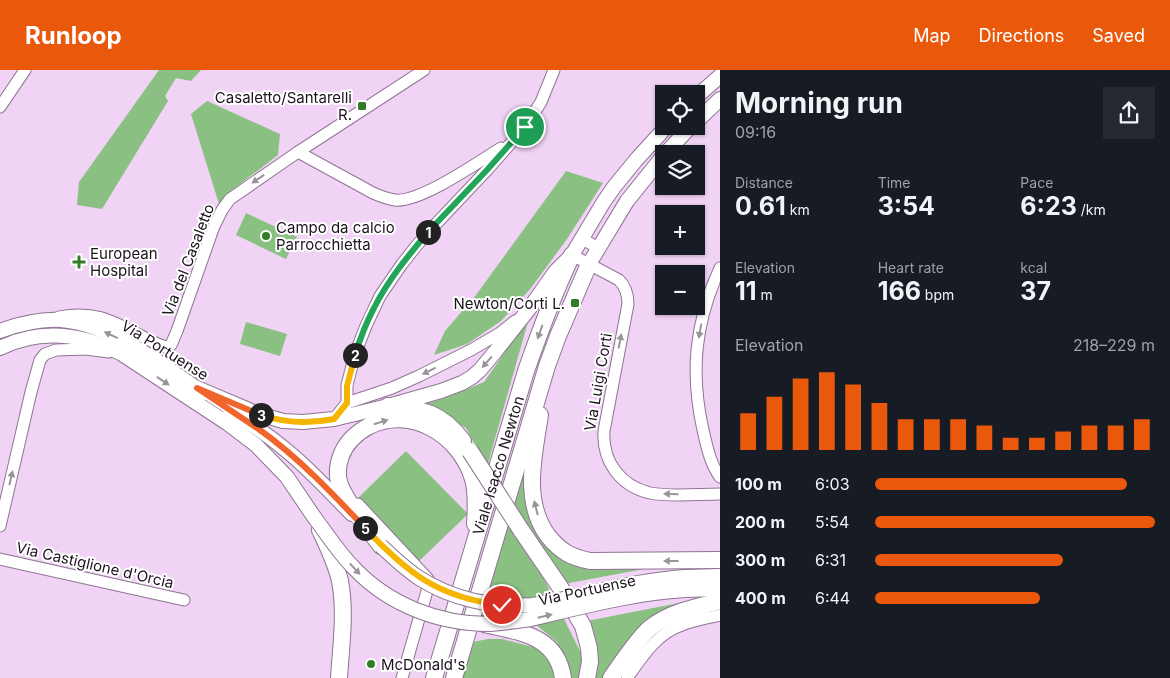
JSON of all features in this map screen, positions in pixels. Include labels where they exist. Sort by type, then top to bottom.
[{"type":"highway","name":"Viale Isacco Newton","points":[[434,678],[526,370],[563,272],[572,255]]},
{"type":"highway","name":"Viale Isacco Newton","points":[[454,678],[547,366],[589,264]]},
{"type":"highway","points":[[547,366],[532,473],[532,491],[537,514],[544,530],[556,544],[573,557],[590,561],[720,560]]},
{"type":"highway","points":[[388,406],[421,410],[432,414],[454,430],[470,451],[560,587],[583,626],[590,655],[587,678]]},
{"type":"highway","points":[[381,546],[351,504],[341,486],[338,469],[343,451],[353,437],[378,422],[391,419],[412,421],[427,426],[443,435],[465,460],[474,480],[476,502],[474,548]]},
{"type":"highway","points":[[314,516],[331,554],[342,592],[340,678]]},
{"type":"highway","points":[[612,678],[643,636],[658,623],[670,616],[720,601]]},
{"type":"highway","points":[[479,624],[526,634],[540,640],[555,654],[560,664],[563,678]]},
{"type":"main road","points":[[705,89],[720,76]]},
{"type":"main road","points":[[705,113],[720,99]]},
{"type":"main road","name":"Viale Isacco Newton","points":[[572,255],[614,187],[659,135]]},
{"type":"main road","name":"Viale Isacco Newton","points":[[673,145],[682,135]]},
{"type":"main road","name":"Viale Isacco Newton","points":[[589,264],[627,200],[655,165]]},
{"type":"main road","points":[[197,388],[272,418],[303,422],[334,419],[452,388],[472,377],[480,370],[529,309],[555,272],[572,255]]},
{"type":"main road","name":"Via Portuense","points":[[0,331],[25,323],[48,320],[66,321],[82,324],[110,334],[141,351],[268,435],[295,457],[381,546],[402,565],[426,582],[461,597],[491,604],[532,605],[642,582],[685,584],[720,589]]},
{"type":"main road","name":"Via Portuense","points":[[0,348],[34,337],[63,335],[89,340],[122,354],[233,427],[262,450],[288,477],[314,516],[354,568],[384,594],[406,606],[426,613],[449,620],[479,624],[531,619],[642,594],[664,591],[720,576]]},
{"type":"street","points":[[0,107],[25,70]]},
{"type":"street","name":"Via del Casaletto","points":[[48,320],[79,315],[103,318],[123,326],[160,346],[166,347],[171,344],[175,338],[214,226],[230,199],[424,70]]},
{"type":"street","points":[[347,403],[347,386],[355,354],[380,296],[417,245],[525,127],[536,111],[554,70]]},
{"type":"street","points":[[298,152],[372,193],[396,200],[406,199],[439,186],[511,142]]},
{"type":"street","points":[[581,238],[598,248]]},
{"type":"street","points":[[572,255],[589,264]]},
{"type":"street","name":"Via Luigi Corti","points":[[589,264],[619,280],[626,289],[628,296],[604,431],[604,448],[610,465],[618,475],[639,490],[661,494],[720,494]]},
{"type":"street","points":[[720,268],[703,313],[696,360],[698,403],[702,423],[711,462],[720,478]]},
{"type":"street","points":[[334,419],[347,403],[392,388],[446,363],[500,332],[529,309]]},
{"type":"street","points":[[0,526],[40,360],[45,354],[63,350],[86,349],[122,354]]},
{"type":"street","points":[[357,503],[428,579],[430,584],[402,678]]},
{"type":"street","name":"Via Castiglione d'Orcia","points":[[0,559],[184,600]]},
{"type":"street","points":[[628,678],[645,652],[669,631],[681,625],[720,615]]},
{"type":"green space","points":[[159,70],[201,70],[191,81],[176,78],[165,96],[168,101],[102,209],[77,205],[79,182]]},
{"type":"green space","points":[[207,101],[280,134],[278,155],[231,191],[219,204],[191,114]]},
{"type":"green space","points":[[566,171],[603,183],[567,239],[531,288],[501,321],[467,344],[434,355],[445,331],[476,295]]},
{"type":"green space","name":"Campo da calcio Parrocchietta","points":[[246,213],[297,237],[286,259],[236,235]]},
{"type":"green space","points":[[529,318],[487,467],[466,428],[422,405],[484,382]]},
{"type":"green space","points":[[246,322],[287,334],[280,356],[240,344]]},
{"type":"green space","points":[[528,442],[524,484],[543,536],[577,566],[644,569],[564,584],[513,502]]},
{"type":"green space","points":[[406,451],[468,514],[417,563],[356,500]]},
{"type":"green space","points":[[506,523],[541,573],[583,657],[579,678],[572,678],[557,642],[512,605],[489,589]]},
{"type":"green space","points":[[694,600],[676,610],[607,678],[595,678],[587,621]]},
{"type":"green space","points":[[502,639],[537,648],[554,663],[557,678],[461,678],[473,642]]},
{"type":"place","name":"Casaletto/Santarelli R.","points":[[362,106]]},
{"type":"place","name":"Campo da calcio Parrocchietta","points":[[266,236]]},
{"type":"place","name":"European Hospital","points":[[79,262]]},
{"type":"place","name":"Newton/Corti L.","points":[[575,303]]},
{"type":"place","name":"McDonald's","points":[[371,664]]},
{"type":"route","points":[[502,605],[466,599],[420,578],[381,546],[295,457],[268,435],[197,388],[256,413],[283,421],[303,422],[334,419],[347,403],[348,378],[355,354],[380,296],[417,245],[525,127]]}]
